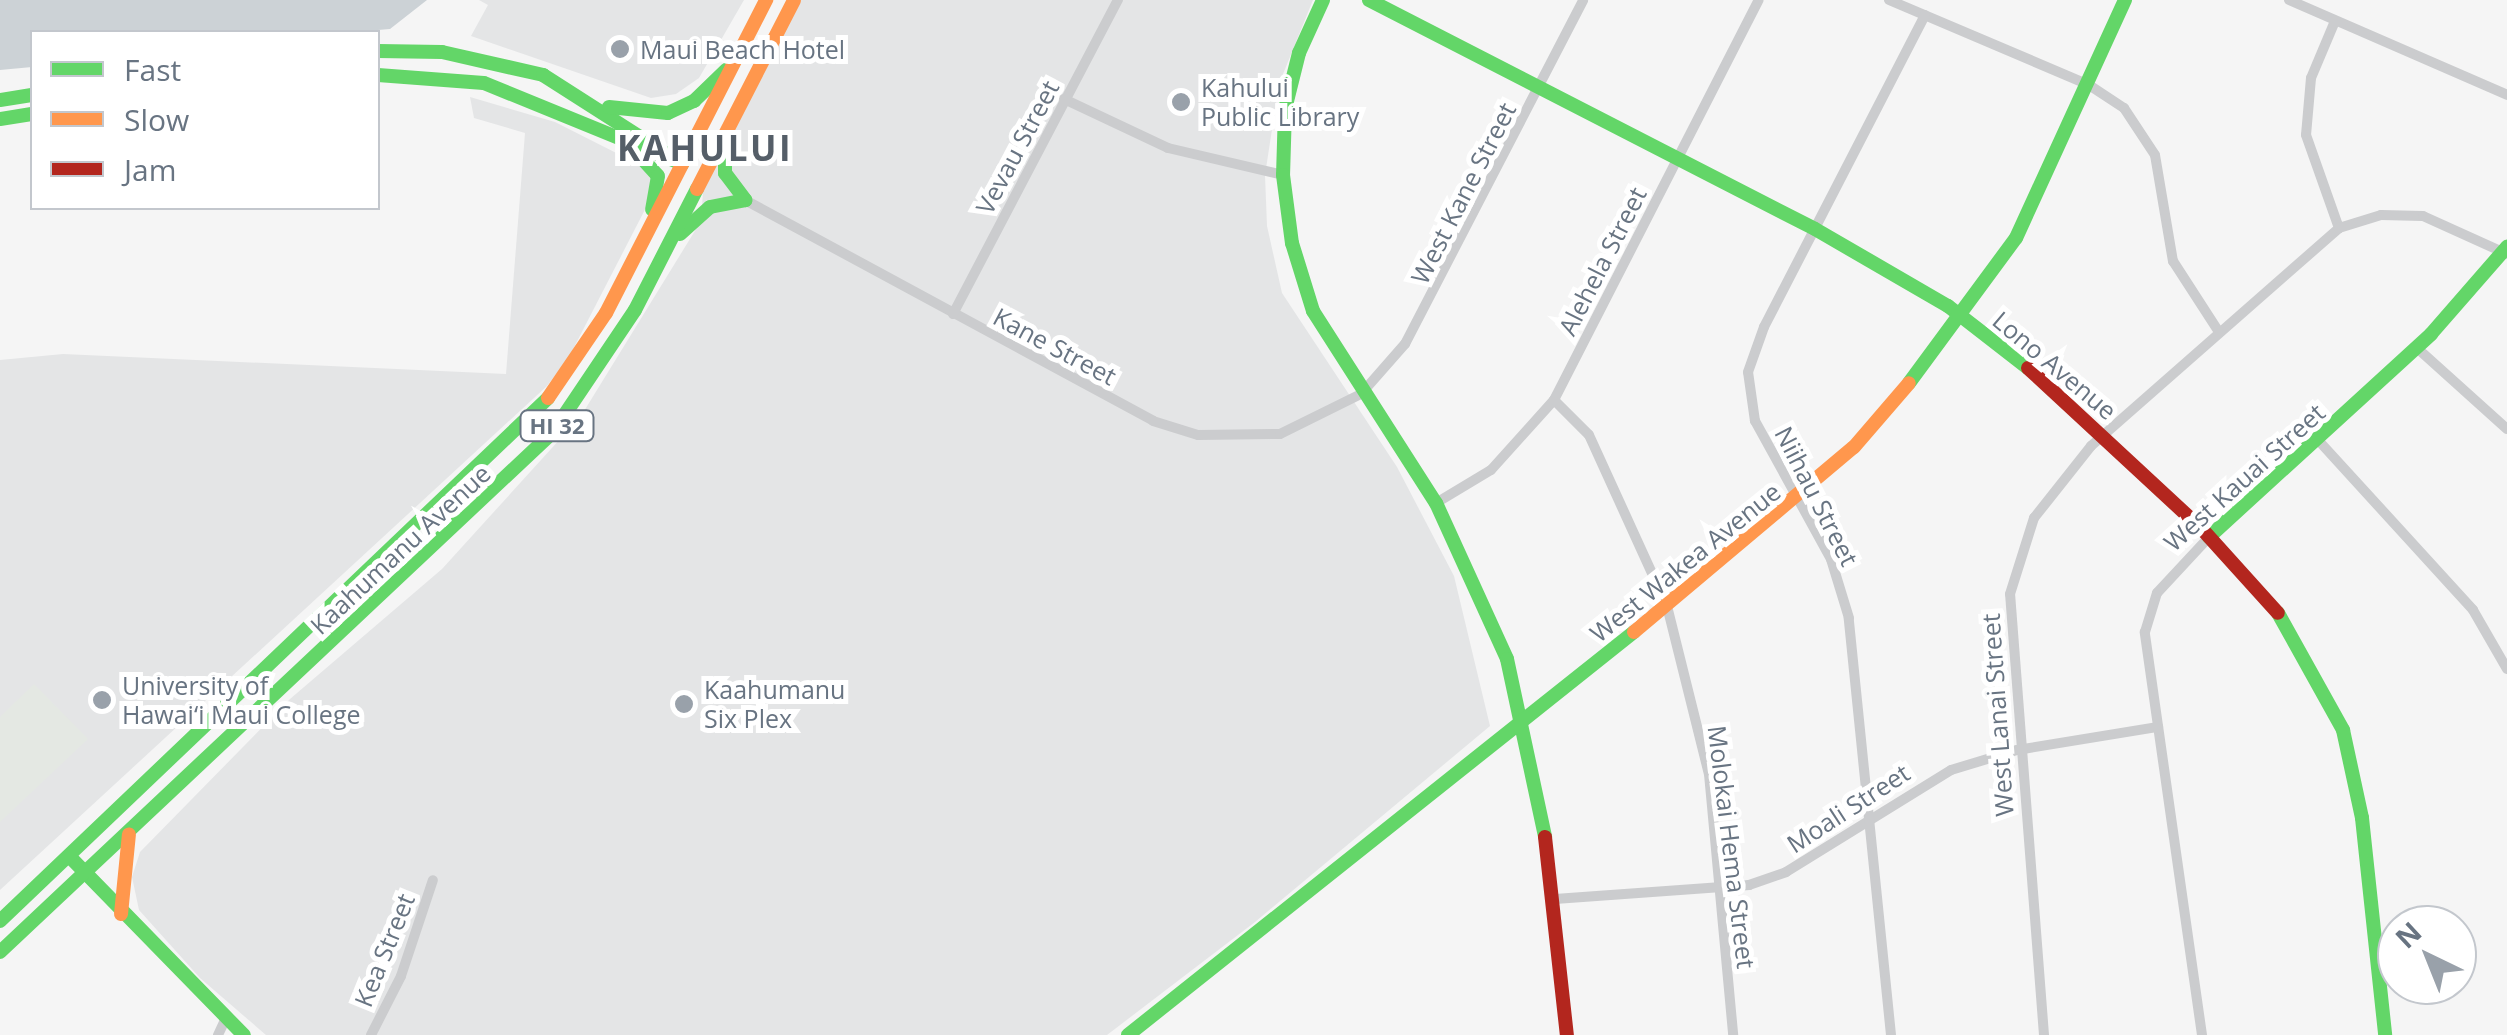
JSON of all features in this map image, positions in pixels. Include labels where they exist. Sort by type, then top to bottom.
[{"type":"street","name":"Kaahumanu Avenue","points":[[0,921],[390,559],[535,416],[597,329],[766,0]]},
{"type":"street","name":"Kaahumanu Avenue","points":[[0,952],[406,576],[553,432],[598,372],[670,243],[794,0]]},
{"type":"street","name":"Vevau Street","points":[[953,314],[1118,0]]},
{"type":"street","points":[[1322,0],[1289,88],[1283,175],[1292,243],[1313,311],[1362,394],[1436,502],[1506,659],[1524,720],[1555,899],[1566,1035]]},
{"type":"street","name":"Lono Avenue","points":[[1369,0],[1815,229],[1961,316],[2105,435],[2210,537],[2306,651],[2343,730],[2362,818],[2385,1035]]},
{"type":"street","name":"West Kane Street","points":[[1362,394],[1418,322],[1584,0]]},
{"type":"street","name":"Alehela Street","points":[[1436,502],[1490,470],[1554,400],[1758,0]]},
{"type":"street","points":[[1889,0],[2116,101],[2150,142],[2173,261],[2219,332]]},
{"type":"street","name":"West Wakea Avenue","points":[[1128,1035],[1799,499],[1890,406],[2016,238],[2126,0]]},
{"type":"street","points":[[2289,0],[2507,96]]},
{"type":"street","name":"Niihau Street","points":[[1890,1035],[1848,618],[1830,559],[1755,421],[1748,372],[1815,229],[1925,16]]},
{"type":"street","points":[[2335,21],[2311,78],[2306,134],[2339,228],[2381,215],[2422,216],[2506,251]]},
{"type":"street","points":[[380,52],[490,59],[624,112],[668,113],[706,92],[738,54]]},
{"type":"street","points":[[484,83],[490,59]]},
{"type":"street","points":[[380,75],[484,83],[682,164]]},
{"type":"street","points":[[572,91],[682,164],[745,200]]},
{"type":"street","points":[[0,100],[30,95]]},
{"type":"street","points":[[1064,99],[1168,148],[1283,175]]},
{"type":"street","points":[[0,118],[30,114]]},
{"type":"street","points":[[611,133],[656,171],[660,186],[650,226]]},
{"type":"street","points":[[726,133],[725,173],[745,200]]},
{"type":"street","points":[[670,243],[710,207],[745,200]]},
{"type":"street","name":"Kane Street","points":[[745,200],[1137,413],[1198,435],[1280,434],[1362,394]]},
{"type":"street","name":"West Lanai Street","points":[[2044,1035],[2018,750],[2010,594],[2019,554],[2066,473],[2339,228]]},
{"type":"street","name":"West Kauai Street","points":[[2202,1035],[2148,666],[2150,608],[2176,569],[2417,348],[2506,251]]},
{"type":"street","points":[[2417,348],[2507,429]]},
{"type":"street","name":"Molokai Hema Street","points":[[1554,400],[1588,435],[1667,606],[1708,774],[1734,1035]]},
{"type":"street","points":[[2318,440],[2473,610],[2507,670]]},
{"type":"street","points":[[390,559],[406,576]]},
{"type":"street","name":"Moali Street","points":[[1555,899],[1773,878],[1951,770],[2018,750],[2158,727]]},
{"type":"street","points":[[121,914],[129,834]]},
{"type":"street","points":[[70,856],[121,914],[244,1035]]},
{"type":"street","name":"Kea Street","points":[[371,1035],[401,976],[433,880]]},
{"type":"street","points":[[218,1035],[226,1018]]},
{"type":"shaded area","points":[[0,0],[427,0],[390,29],[378,30],[30,30],[30,67],[0,70]]},
{"type":"shaded area","name":"Maui Beach Hotel","points":[[479,0],[744,0],[699,78],[676,94],[651,98],[471,36],[488,5]]},
{"type":"shaded area","points":[[794,0],[1313,0],[1279,84],[1265,175],[1267,226],[1282,293],[1397,467],[1454,576],[1490,726],[1255,922],[1107,1035],[266,1035],[200,978],[139,910],[132,877],[140,852],[290,699],[442,569],[581,416],[701,221],[704,177]]},
{"type":"shaded area","name":"University of Hawai‘i Maui College","points":[[470,97],[555,122],[640,165],[653,182],[653,194],[569,357],[547,386],[0,890],[0,360],[63,354],[506,374],[525,133],[474,118]]},
{"type":"shaded area","points":[[34,684],[88,739],[0,822],[0,717]]},
{"type":"traffic: fast","points":[[1323,0],[1299,53],[1285,109],[1283,175],[1292,243],[1313,311],[1436,503],[1507,659],[1545,837]]},
{"type":"traffic: fast","points":[[1369,0],[1815,229],[1948,306],[2028,368]]},
{"type":"traffic: fast","points":[[1909,383],[2016,238],[2125,0]]},
{"type":"traffic: fast","points":[[380,51],[442,52],[543,75],[682,164]]},
{"type":"traffic: fast","points":[[609,107],[668,113],[694,101],[726,70]]},
{"type":"traffic: fast","points":[[380,75],[484,83],[682,164]]},
{"type":"traffic: fast","points":[[0,100],[30,95]]},
{"type":"traffic: fast","points":[[0,119],[30,114]]},
{"type":"traffic: fast","points":[[725,141],[725,173],[745,200]]},
{"type":"traffic: fast","points":[[639,155],[658,176],[652,209]]},
{"type":"traffic: fast","points":[[0,952],[553,432],[635,310],[697,189]]},
{"type":"traffic: fast","points":[[680,234],[710,207],[745,200]]},
{"type":"traffic: fast","points":[[2209,537],[2431,334],[2507,247]]},
{"type":"traffic: fast","points":[[0,921],[548,398]]},
{"type":"traffic: fast","points":[[2278,613],[2343,730],[2362,818],[2385,1035]]},
{"type":"traffic: fast","points":[[1128,1035],[1634,632]]},
{"type":"traffic: fast","points":[[70,857],[244,1035]]},
{"type":"traffic: slow","points":[[548,398],[606,313],[766,0]]},
{"type":"traffic: slow","points":[[697,189],[794,0]]},
{"type":"traffic: slow","points":[[1634,632],[1854,447],[1909,383]]},
{"type":"traffic: slow","points":[[121,914],[129,834]]},
{"type":"traffic: jam","points":[[2028,368],[2202,529],[2278,613]]},
{"type":"traffic: jam","points":[[1545,837],[1567,1035]]},
{"type":"place","name":"Maui Beach Hotel","points":[[620,49]]},
{"type":"place","name":"Kahului Public Library","points":[[1181,102]]},
{"type":"place","name":"University of Hawai‘i Maui College","points":[[102,700]]},
{"type":"place","name":"Kaahumanu Six Plex","points":[[684,704]]},
{"type":"district","name":"KAHULUI","points":[[705,148]]}]
